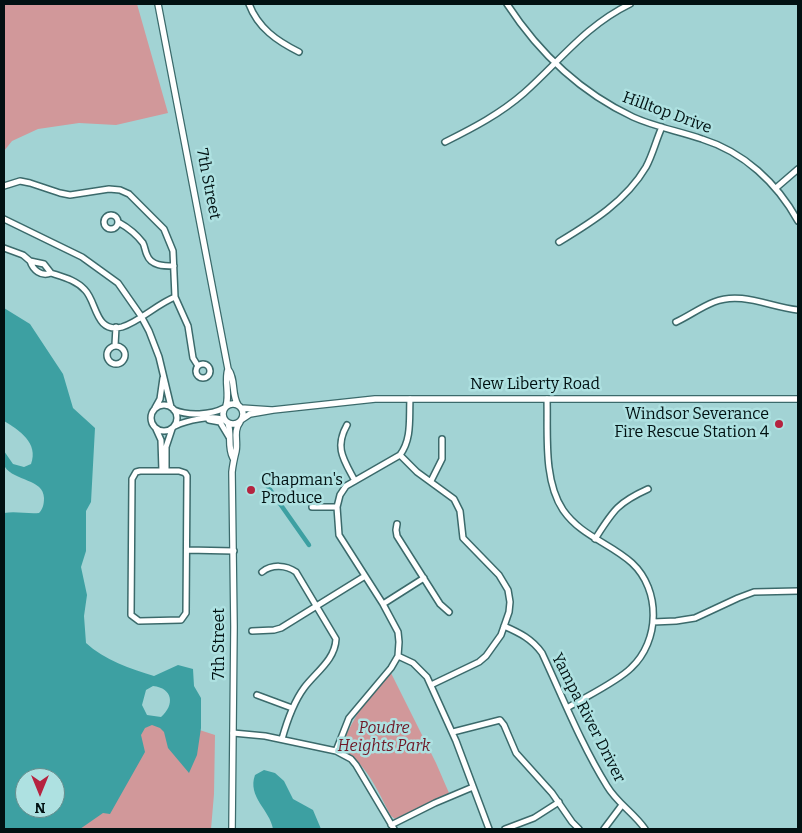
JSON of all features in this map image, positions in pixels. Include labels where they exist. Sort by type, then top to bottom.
[{"type":"street","name":"7th Street","points":[[158,4],[228,370],[231,374],[234,396],[240,407]]},
{"type":"street","points":[[249,4],[255,17],[266,30],[282,43],[299,52]]},
{"type":"street","name":"Hilltop Drive","points":[[507,4],[537,45],[576,82],[599,99],[638,119],[702,139],[730,151],[753,166],[776,188],[798,221]]},
{"type":"street","points":[[445,142],[477,126],[507,106],[530,87],[589,30],[630,4]]},
{"type":"street","points":[[559,242],[614,205],[630,190],[649,160],[662,127]]},
{"type":"street","points":[[776,188],[798,169]]},
{"type":"street","points":[[4,186],[20,181],[70,195],[109,189],[120,190],[130,194],[164,228],[173,251],[175,297],[188,326],[193,358],[198,366]]},
{"type":"street","points":[[4,219],[82,257],[118,283],[141,316],[155,347],[168,396],[177,421],[172,428],[166,447],[164,471]]},
{"type":"street","points":[[118,222],[144,244],[147,256],[152,262],[160,266],[174,266]]},
{"type":"street","points":[[4,248],[44,264],[51,273],[77,282],[90,297],[97,316],[108,326],[123,326],[163,301],[175,297]]},
{"type":"street","points":[[30,260],[32,267],[39,272],[46,275],[51,273]]},
{"type":"street","points":[[676,322],[712,302],[730,298],[752,300],[798,310]]},
{"type":"street","points":[[115,346],[116,327]]},
{"type":"street","name":"7th Street","points":[[225,407],[228,397],[226,374],[228,370]]},
{"type":"street","points":[[163,377],[160,399],[151,417],[161,440],[164,471]]},
{"type":"street","name":"New Liberty Road","points":[[240,421],[250,414],[273,410],[375,399],[798,399]]},
{"type":"street","points":[[336,751],[350,718],[391,668],[398,656],[399,642],[398,632],[383,604],[339,535],[337,508],[340,495],[346,486],[400,455],[406,448],[409,437],[410,399]]},
{"type":"street","points":[[547,399],[548,467],[562,509],[578,527],[625,557],[641,573],[651,597],[653,622],[648,644],[632,668],[619,678],[567,708]]},
{"type":"street","points":[[155,408],[163,405],[181,413],[192,414],[215,412],[230,404],[240,407],[243,416],[235,424],[215,417],[187,422],[162,431],[156,428]]},
{"type":"street","points":[[225,407],[222,413],[226,422]]},
{"type":"street","name":"New Liberty Road","points":[[240,407],[273,410]]},
{"type":"street","points":[[204,420],[220,422],[230,438]]},
{"type":"street","name":"7th Street","points":[[233,458],[236,453],[236,428],[240,421]]},
{"type":"street","name":"7th Street","points":[[226,422],[230,438],[230,452],[233,458],[232,829]]},
{"type":"street","points":[[346,425],[341,435],[340,446],[355,481]]},
{"type":"street","points":[[431,481],[442,459],[442,439]]},
{"type":"street","points":[[400,455],[417,472],[454,499],[460,511],[464,541],[499,575],[508,590],[510,602],[509,612],[495,646],[479,662],[431,685]]},
{"type":"street","points":[[140,471],[164,471],[183,472],[187,476],[186,616],[177,621],[139,621],[133,618],[130,612],[132,478],[136,472],[140,471]]},
{"type":"street","points":[[595,539],[618,506],[628,498],[648,489]]},
{"type":"street","points":[[312,506],[337,508]]},
{"type":"street","points":[[397,524],[397,536],[440,604],[448,612]]},
{"type":"street","points":[[187,550],[234,551]]},
{"type":"street","points":[[262,572],[267,568],[289,567],[296,572],[336,639],[335,651],[304,688],[292,708],[282,739]]},
{"type":"street","points":[[252,632],[281,628],[365,576]]},
{"type":"street","points":[[383,604],[424,578]]},
{"type":"street","points":[[653,622],[676,622],[695,618],[754,592],[798,591]]},
{"type":"street","name":"Yampa River Driver","points":[[504,626],[522,634],[535,644],[542,653],[567,708],[607,786],[622,805],[640,821],[645,829]]},
{"type":"street","points":[[398,656],[417,666],[427,677],[453,732],[488,829]]},
{"type":"street","points":[[257,695],[292,708]]},
{"type":"street","points":[[453,732],[500,720],[516,753],[559,802],[579,829]]},
{"type":"street","points":[[233,733],[255,734],[282,739],[336,751],[350,759],[356,765],[393,827],[434,803],[473,787]]},
{"type":"street","points":[[505,829],[534,818],[559,802]]},
{"type":"street","points":[[604,829],[622,805]]},
{"type":"green space","points":[[4,4],[137,4],[168,113],[116,125],[79,123],[38,129],[12,141],[4,151]]},
{"type":"green space","name":"Poudre Heights Park","points":[[391,673],[449,793],[395,819],[391,816],[364,769],[349,754],[340,749],[359,711]]},
{"type":"green space","points":[[126,723],[181,724],[215,735],[214,794],[211,829],[36,829],[45,818],[65,818],[65,795]]},
{"type":"water","points":[[4,308],[30,324],[63,374],[73,408],[95,428],[91,502],[86,511],[86,551],[81,567],[87,595],[84,616],[86,643],[109,659],[154,676],[178,665],[193,669],[194,686],[201,698],[201,728],[197,755],[189,773],[168,748],[164,732],[152,725],[145,728],[141,735],[145,752],[110,814],[103,813],[80,829],[4,829],[4,513],[39,513],[43,506],[44,498],[43,492],[39,487],[9,472],[5,467],[4,451],[13,464],[24,467],[31,464],[33,456],[30,444],[16,429],[4,421]],"holes":[[[153,686],[165,690],[170,698],[168,707],[161,717],[147,715],[142,705],[146,690]]]},
{"type":"water","points":[[264,770],[275,773],[284,781],[293,799],[313,810],[321,829],[273,829],[254,790],[255,775]]},
{"type":"waterway","points":[[264,481],[309,545]]},
{"type":"place","name":"Windsor Severance Fire Rescue Station 4","points":[[779,424]]},
{"type":"place","name":"Chapman's Produce","points":[[251,490]]}]
